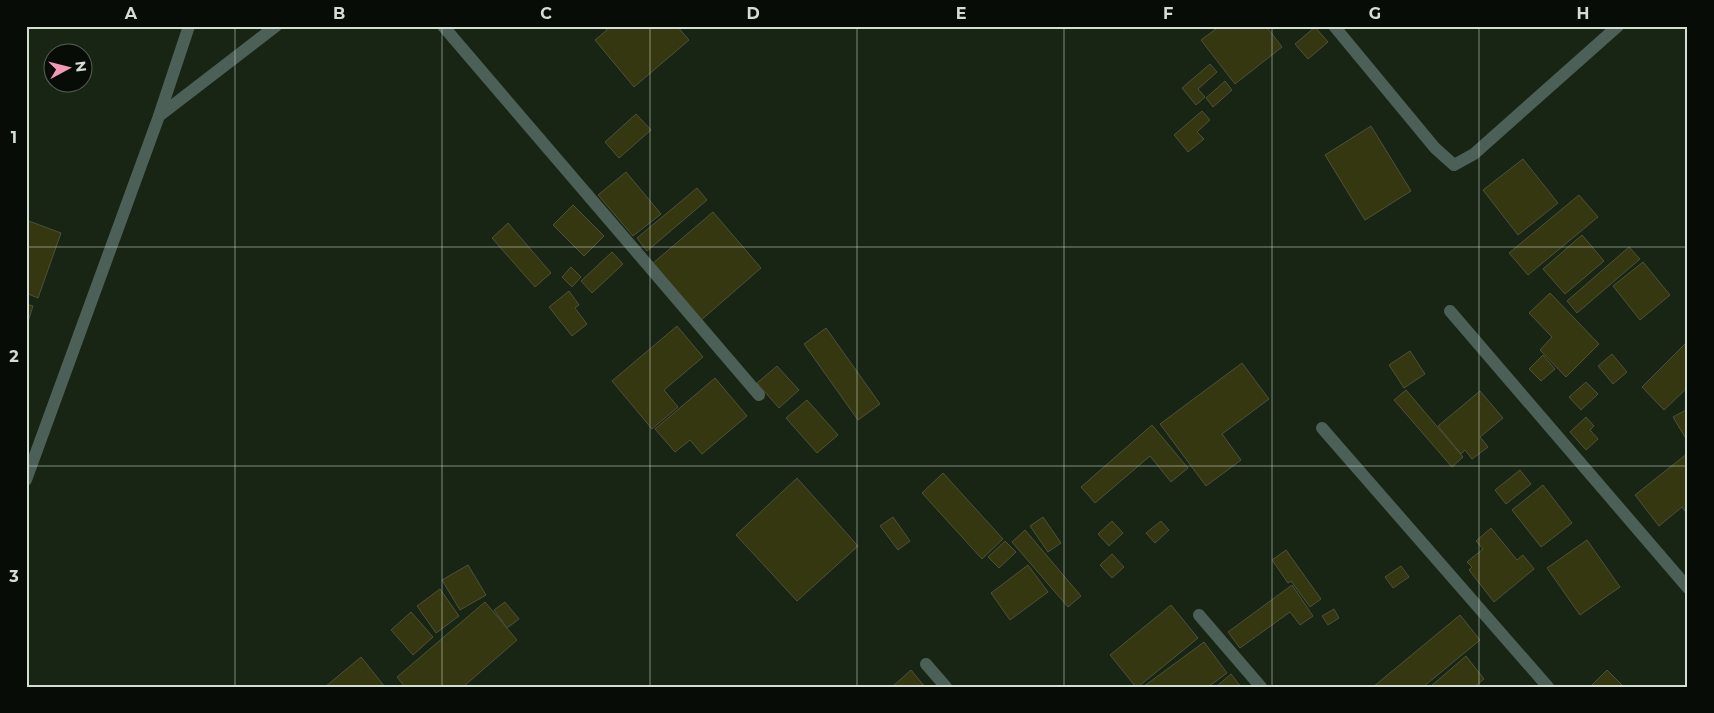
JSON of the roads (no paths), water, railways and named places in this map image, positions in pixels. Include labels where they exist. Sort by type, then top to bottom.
[{"type":"street","points":[[26,480],[190,26]]},
{"type":"street","points":[[159,116],[276,26]]},
{"type":"street","points":[[443,26],[759,396]]},
{"type":"street","points":[[1334,26],[1435,148],[1454,165],[1474,154],[1618,26]]},
{"type":"street","points":[[1450,311],[1688,588]]},
{"type":"street","points":[[1322,428],[1548,687]]},
{"type":"street","points":[[1199,615],[1261,687]]},
{"type":"street","points":[[926,664],[946,687]]}]
